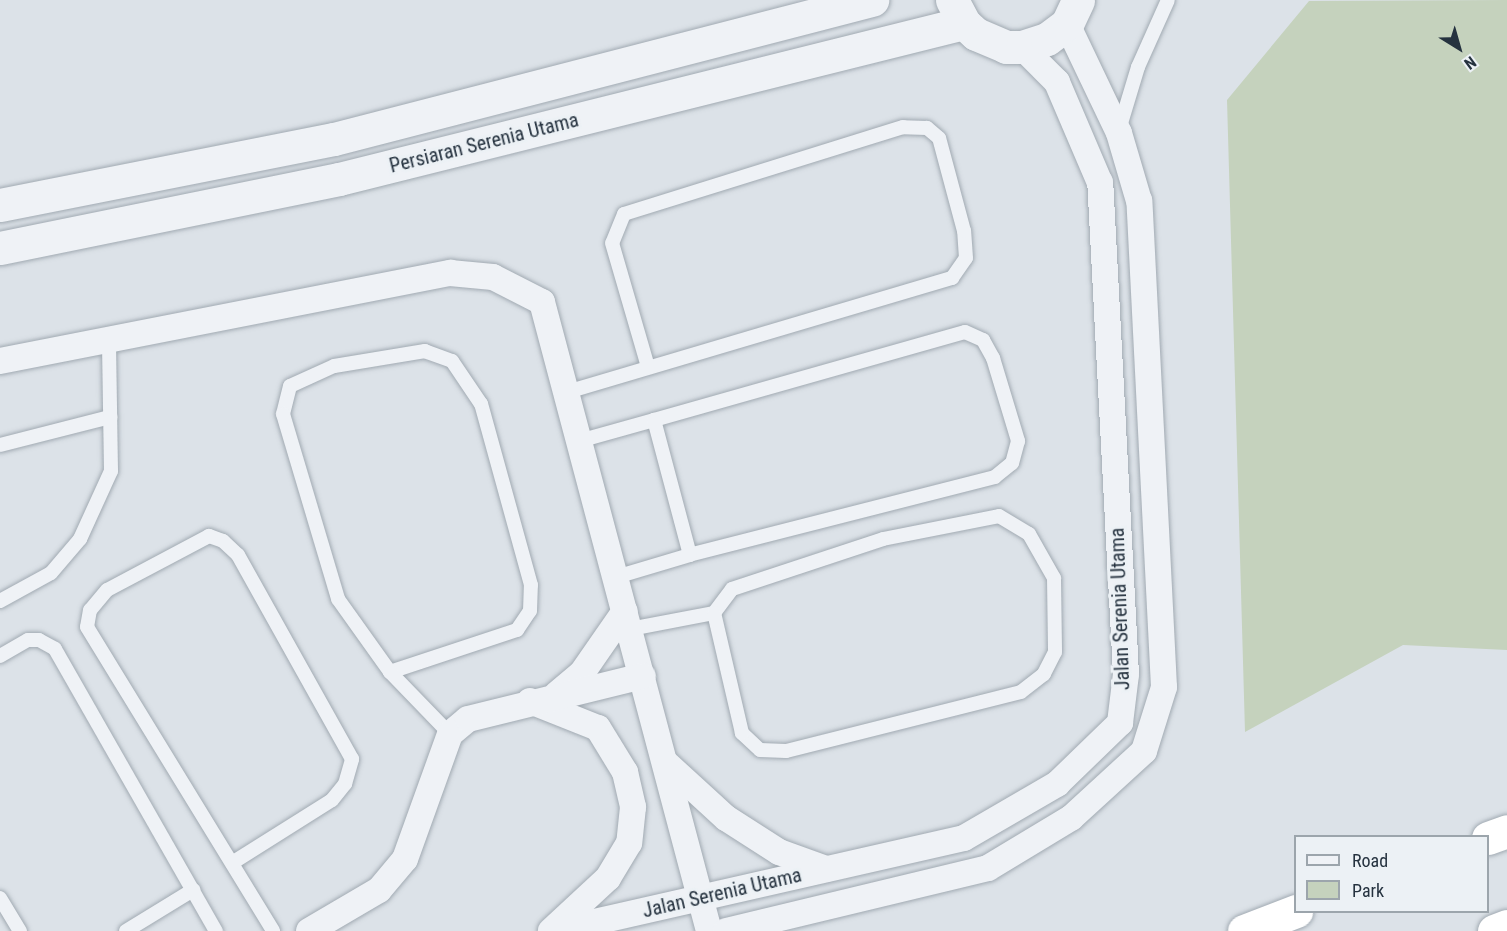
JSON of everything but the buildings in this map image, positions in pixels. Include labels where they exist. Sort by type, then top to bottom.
[{"type":"highway","points":[[1489,838],[1507,831]]},
{"type":"highway","points":[[1244,931],[1294,912]]},
{"type":"highway","points":[[1494,931],[1507,926]]},
{"type":"street","name":"Persiaran Serenia Utama","points":[[0,205],[334,139],[872,0]]},
{"type":"street","name":"Persiaran Serenia Utama","points":[[0,248],[339,179],[958,11],[990,42],[1022,47],[1047,39],[1072,12]]},
{"type":"street","name":"Jalan Serenia Utama","points":[[726,931],[988,868],[1071,818],[1144,752],[1164,687],[1139,201],[1119,132],[1072,12]]},
{"type":"street","name":"Jalan Serenia Utama","points":[[553,931],[964,838],[1057,784],[1120,723],[1126,674],[1100,183],[1057,82],[1022,47]]},
{"type":"street","points":[[0,362],[450,273],[493,277],[542,302],[667,764],[709,931]]},
{"type":"street","points":[[542,699],[582,673],[628,620]]},
{"type":"street","points":[[309,931],[380,890],[405,859],[450,734],[468,719],[643,676]]},
{"type":"street","points":[[542,699],[598,728],[625,772],[633,807],[629,843],[608,878],[553,931]]},
{"type":"street","points":[[667,764],[735,824],[779,852],[826,870]]},
{"type":"lane","points":[[1119,132],[1138,67],[1168,0]]},
{"type":"lane","points":[[567,392],[951,278],[966,258],[964,231],[939,138],[927,128],[903,127],[624,214],[612,243],[648,367]]},
{"type":"lane","points":[[579,441],[965,332],[983,340],[993,358],[1018,441],[1012,463],[994,477],[690,555],[616,577]]},
{"type":"lane","points":[[0,601],[51,573],[80,539],[111,471],[109,341]]},
{"type":"lane","points":[[390,672],[517,630],[531,611],[531,585],[481,404],[452,361],[426,351],[334,366],[290,386],[283,414],[338,599],[390,672],[450,734]]},
{"type":"lane","points":[[0,445],[110,417]]},
{"type":"lane","points":[[654,420],[690,555]]},
{"type":"lane","points":[[628,620],[714,613],[732,589],[884,539],[999,516],[1029,534],[1054,578],[1055,652],[1044,674],[1021,692],[786,751],[760,750],[742,733],[714,613]]},
{"type":"lane","points":[[231,862],[332,800],[345,784],[352,759],[238,555],[224,542],[209,536],[107,590],[90,610],[87,627],[273,931]]},
{"type":"lane","points":[[0,656],[27,640],[39,640],[55,650],[216,931]]},
{"type":"lane","points":[[126,931],[193,890]]},
{"type":"lane","points":[[0,898],[20,931]]},
{"type":"green space","points":[[1507,0],[1507,650],[1403,645],[1245,732],[1227,100],[1309,1]]}]
